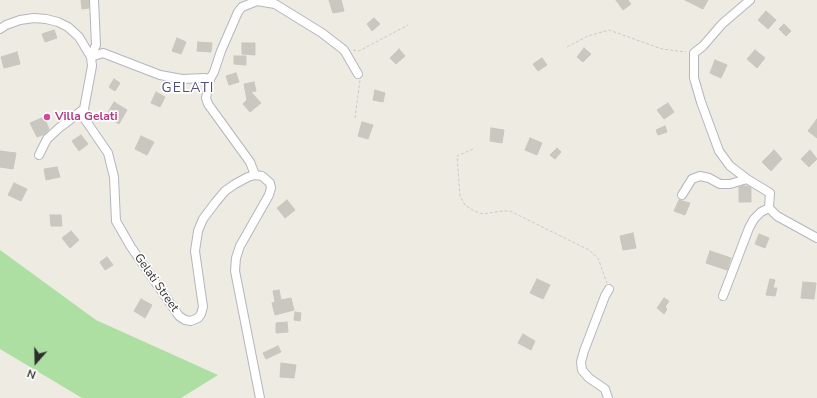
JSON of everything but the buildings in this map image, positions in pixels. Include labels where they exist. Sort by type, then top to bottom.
[{"type":"street","points":[[39,155],[48,139],[59,128],[84,109],[91,74],[92,57],[96,45],[94,0]]},
{"type":"street","points":[[750,0],[722,24],[703,46],[694,53],[694,78],[719,151],[730,166],[747,179],[770,193],[769,208],[777,216],[817,238]]},
{"type":"street","points":[[260,398],[235,271],[236,258],[240,246],[271,188],[270,182],[267,178],[255,175],[247,157],[208,104],[206,98],[210,79],[230,29],[243,3],[257,1],[275,4],[322,33],[344,50],[358,74]]},
{"type":"street","points":[[0,29],[6,25],[34,18],[58,22],[68,27],[79,38],[92,57]]},
{"type":"street","points":[[92,57],[103,53],[160,75],[182,79],[210,79]]},
{"type":"street","name":"Gelati Street","points":[[84,109],[84,118],[108,153],[114,177],[114,207],[116,221],[130,247],[179,316],[185,320],[191,321],[198,318],[203,307],[195,251],[198,231],[203,219],[225,191],[248,177],[255,175]]},
{"type":"street","points":[[682,195],[692,179],[700,176],[709,178],[720,184],[730,184],[747,179]]},
{"type":"street","points":[[723,296],[749,228],[757,216],[769,208]]},
{"type":"street","points":[[608,398],[605,389],[589,378],[582,370],[581,362],[605,296],[609,289]]},
{"type":"path","points":[[344,50],[359,51],[408,25]]},
{"type":"path","points":[[567,47],[588,36],[610,30],[662,49],[694,53]]},
{"type":"path","points":[[355,118],[360,80],[358,74]]},
{"type":"path","points":[[472,149],[457,156],[460,196],[465,204],[474,212],[483,214],[510,211],[589,250],[598,258],[609,289]]},
{"type":"green space","points":[[0,250],[96,320],[218,375],[181,398],[82,398],[0,349]]},
{"type":"place","name":"Villa Gelati","points":[[47,117]]},
{"type":"district","name":"GELATI","points":[[188,89]]}]
